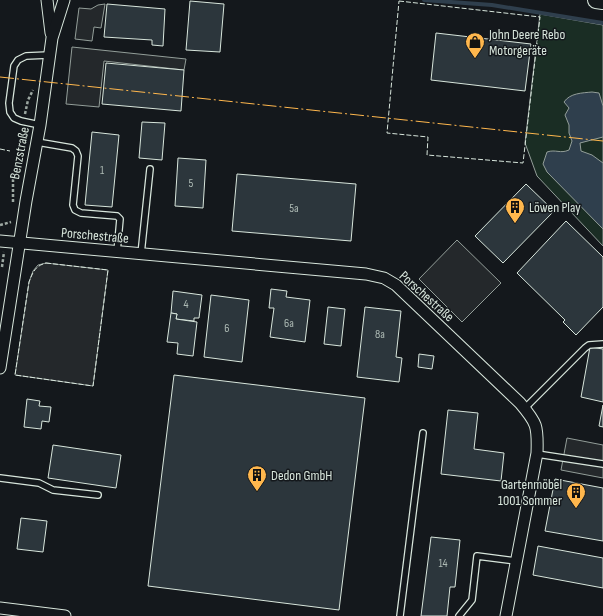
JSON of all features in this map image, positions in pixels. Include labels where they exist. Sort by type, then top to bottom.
[{"type":"street","name":"Benzstraße","points":[[47,0],[52,38]]},
{"type":"street","name":"Benzstraße","points":[[0,368],[19,243],[40,125],[52,38],[64,0]]},
{"type":"street","points":[[596,0],[603,1]]},
{"type":"street","name":"Porschestraße","points":[[3,241],[366,274],[384,278],[396,285],[525,408],[534,419],[538,433],[537,454],[506,616]]},
{"type":"street","points":[[0,608],[65,616]]},
{"type":"lane","points":[[40,125],[14,118],[10,112],[9,103],[14,66],[18,60],[26,56],[50,55]]},
{"type":"lane","points":[[37,142],[72,148],[76,151],[78,156],[73,205],[75,210],[81,213],[117,216],[120,219],[117,252]]},
{"type":"lane","points":[[141,254],[150,169]]},
{"type":"lane","points":[[525,408],[585,348],[589,345],[603,344]]},
{"type":"lane","points":[[400,616],[423,433]]},
{"type":"lane","points":[[537,454],[603,464]]},
{"type":"lane","points":[[0,478],[39,484],[53,490],[98,495]]},
{"type":"lane","points":[[460,616],[472,600],[477,556],[516,561]]},
{"type":"path","points":[[12,208],[13,180],[28,100],[34,88]]},
{"type":"path","points":[[2,270],[1,263],[3,241],[11,222],[11,215]]},
{"type":"path","points":[[0,225],[11,222]]},
{"type":"green space","points":[[540,14],[603,25],[603,246],[537,176],[525,143]]},
{"type":"shaded area","points":[[105,4],[101,28],[94,27],[92,41],[75,39],[79,8],[91,9],[98,5]]},
{"type":"shaded area","points":[[72,47],[186,59],[184,70],[104,61],[99,107],[66,104]]},
{"type":"shaded area","points":[[457,240],[501,283],[462,322],[419,279]]},
{"type":"shaded area","points":[[46,263],[108,270],[93,386],[15,375],[29,282],[33,271],[38,265]]},
{"type":"shaded area","points":[[567,438],[603,445],[603,478],[561,470]]},
{"type":"water","points":[[592,92],[599,93],[603,106],[603,137],[580,143],[581,151],[592,155],[603,163],[603,229],[547,172],[543,164],[547,152],[563,152],[569,150],[572,141],[569,133],[569,125],[565,115],[569,108],[564,102],[573,95]]},
{"type":"building","points":[[190,1],[224,4],[220,52],[186,50]]},
{"type":"building","points":[[107,4],[165,9],[163,46],[152,45],[152,40],[104,37]]},
{"type":"building","points":[[436,33],[531,44],[525,91],[431,80]]},
{"type":"building","points":[[106,63],[184,70],[181,111],[102,104]]},
{"type":"building","points":[[142,122],[165,123],[162,160],[139,158]]},
{"type":"building","points":[[92,132],[119,135],[112,207],[85,205]]},
{"type":"building","points":[[178,158],[206,160],[203,208],[175,206]]},
{"type":"building","points":[[237,174],[356,184],[351,241],[232,231]]},
{"type":"building","name":"Löwen Play","points":[[526,184],[554,211],[503,263],[475,236]]},
{"type":"building","points":[[566,221],[603,257],[603,307],[576,335],[563,322],[565,320],[517,273]]},
{"type":"building","points":[[271,289],[287,291],[286,297],[310,300],[305,342],[270,337],[274,308],[269,308]]},
{"type":"building","points":[[173,291],[202,295],[199,318],[194,318],[194,321],[176,319],[177,314],[171,313]]},
{"type":"building","points":[[211,295],[249,300],[242,362],[204,357]]},
{"type":"building","points":[[328,307],[345,309],[341,346],[324,344]]},
{"type":"building","points":[[365,307],[401,311],[396,357],[402,358],[399,382],[357,377]]},
{"type":"building","points":[[171,313],[177,314],[176,319],[197,322],[193,356],[177,354],[178,343],[167,342]]},
{"type":"building","points":[[590,347],[603,349],[603,402],[581,397]]},
{"type":"building","points":[[419,354],[434,356],[432,369],[418,367]]},
{"type":"building","name":"Dedon GmbH","points":[[174,375],[365,398],[339,610],[148,586]]},
{"type":"building","points":[[27,399],[40,401],[39,406],[51,407],[49,422],[42,421],[41,429],[24,427]]},
{"type":"building","points":[[603,405],[603,427],[599,426]]},
{"type":"building","points":[[448,410],[478,413],[474,449],[504,453],[501,481],[441,474]]},
{"type":"building","points":[[53,445],[121,455],[116,488],[48,478]]},
{"type":"building","name":"Gartenmöbel 1001 Sommer","points":[[555,479],[603,488],[603,541],[545,531]]},
{"type":"building","points":[[21,518],[47,521],[43,552],[17,549]]},
{"type":"building","points":[[431,537],[460,540],[455,587],[450,587],[447,616],[421,616]]},
{"type":"building","points":[[538,546],[603,558],[603,588],[533,575]]},
{"type":"waterway","points":[[424,0],[492,5],[603,23]]},
{"type":"fence","points":[[399,1],[540,17],[523,163],[427,155],[428,137],[387,133],[399,1]]},
{"type":"fence","points":[[0,149],[10,151]]},
{"type":"fence","points":[[46,263],[108,270],[93,386],[15,375],[29,282],[35,270],[39,266],[46,263]]},
{"type":"power","points":[[0,77],[603,141]]},
{"type":"place","name":"John Deere Rebo Motorgeräte","points":[[475,59]]},
{"type":"place","name":"Löwen Play","points":[[515,224]]},
{"type":"place","name":"Dedon GmbH","points":[[257,492]]},
{"type":"place","name":"Gartenmöbel 1001 Sommer","points":[[576,509]]}]
